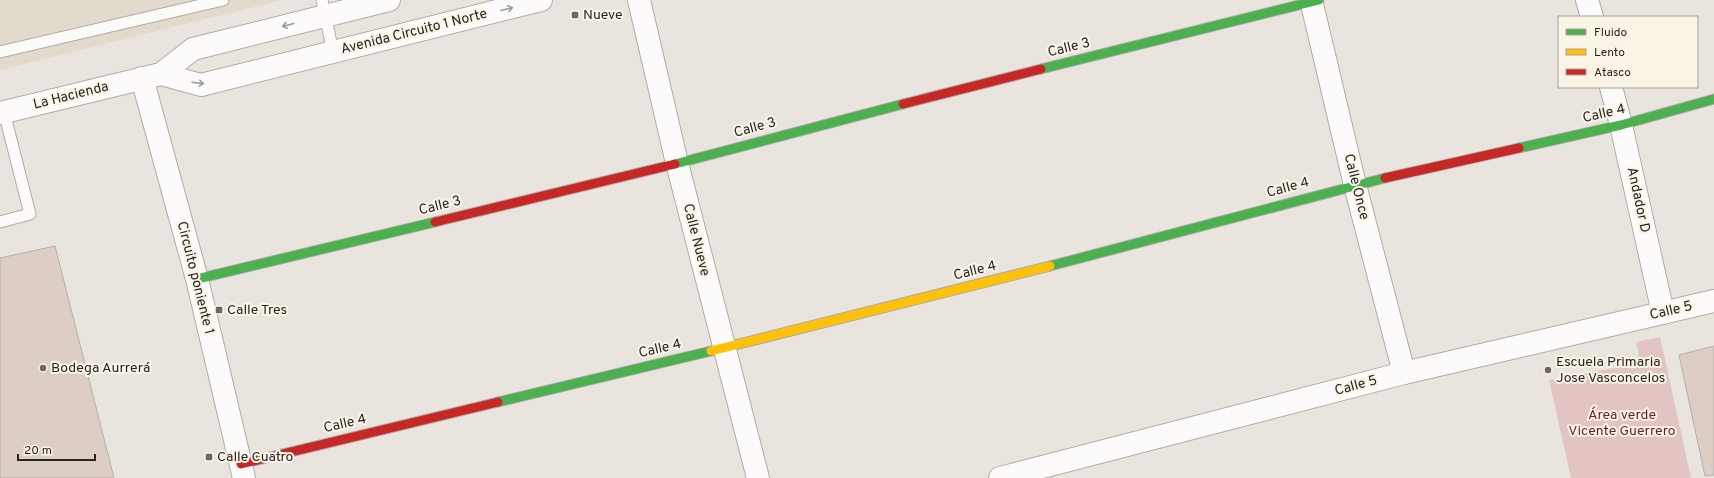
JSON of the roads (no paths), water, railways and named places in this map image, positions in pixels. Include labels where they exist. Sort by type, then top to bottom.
[{"type":"street","points":[[152,76],[194,49],[324,8],[389,0]]},
{"type":"street","name":"Avenida Circuito 1 Norte","points":[[152,76],[201,85],[541,0]]},
{"type":"street","name":"Calle Nueve","points":[[639,0],[677,163],[758,478]]},
{"type":"street","points":[[1588,0],[1592,16]]},
{"type":"street","name":"Calle 3","points":[[196,279],[677,163],[983,83],[1314,1]]},
{"type":"street","name":"Calle Once","points":[[1314,1],[1355,185],[1404,373]]},
{"type":"street","name":"La Hacienda","points":[[2,113],[152,76]]},
{"type":"street","name":"Circuito poniente 1","points":[[152,76],[196,279],[242,471]]},
{"type":"street","name":"Andador D","points":[[1611,88],[1621,125],[1662,314]]},
{"type":"street","name":"Calle 4","points":[[242,471],[1034,270],[1355,185],[1621,125],[1714,99]]},
{"type":"street","name":"Calle 5","points":[[1000,478],[1404,373],[1714,301]]},
{"type":"lane","points":[[0,52],[223,0]]},
{"type":"lane","points":[[324,8],[333,52]]},
{"type":"lane","points":[[0,222],[30,214],[2,113]]},
{"type":"place","name":"Nueve","points":[[575,15]]},
{"type":"place","name":"Calle Tres","points":[[219,310]]},
{"type":"place","name":"Bodega Aurrerá","points":[[43,368]]},
{"type":"place","name":"Escuela Primaria Jose Vasconcelos","points":[[1548,370]]},
{"type":"place","name":"Calle Cuatro","points":[[209,457]]},
{"type":"park label","name":"Área verde Vicente Guerrero","points":[[1622,424]]}]
